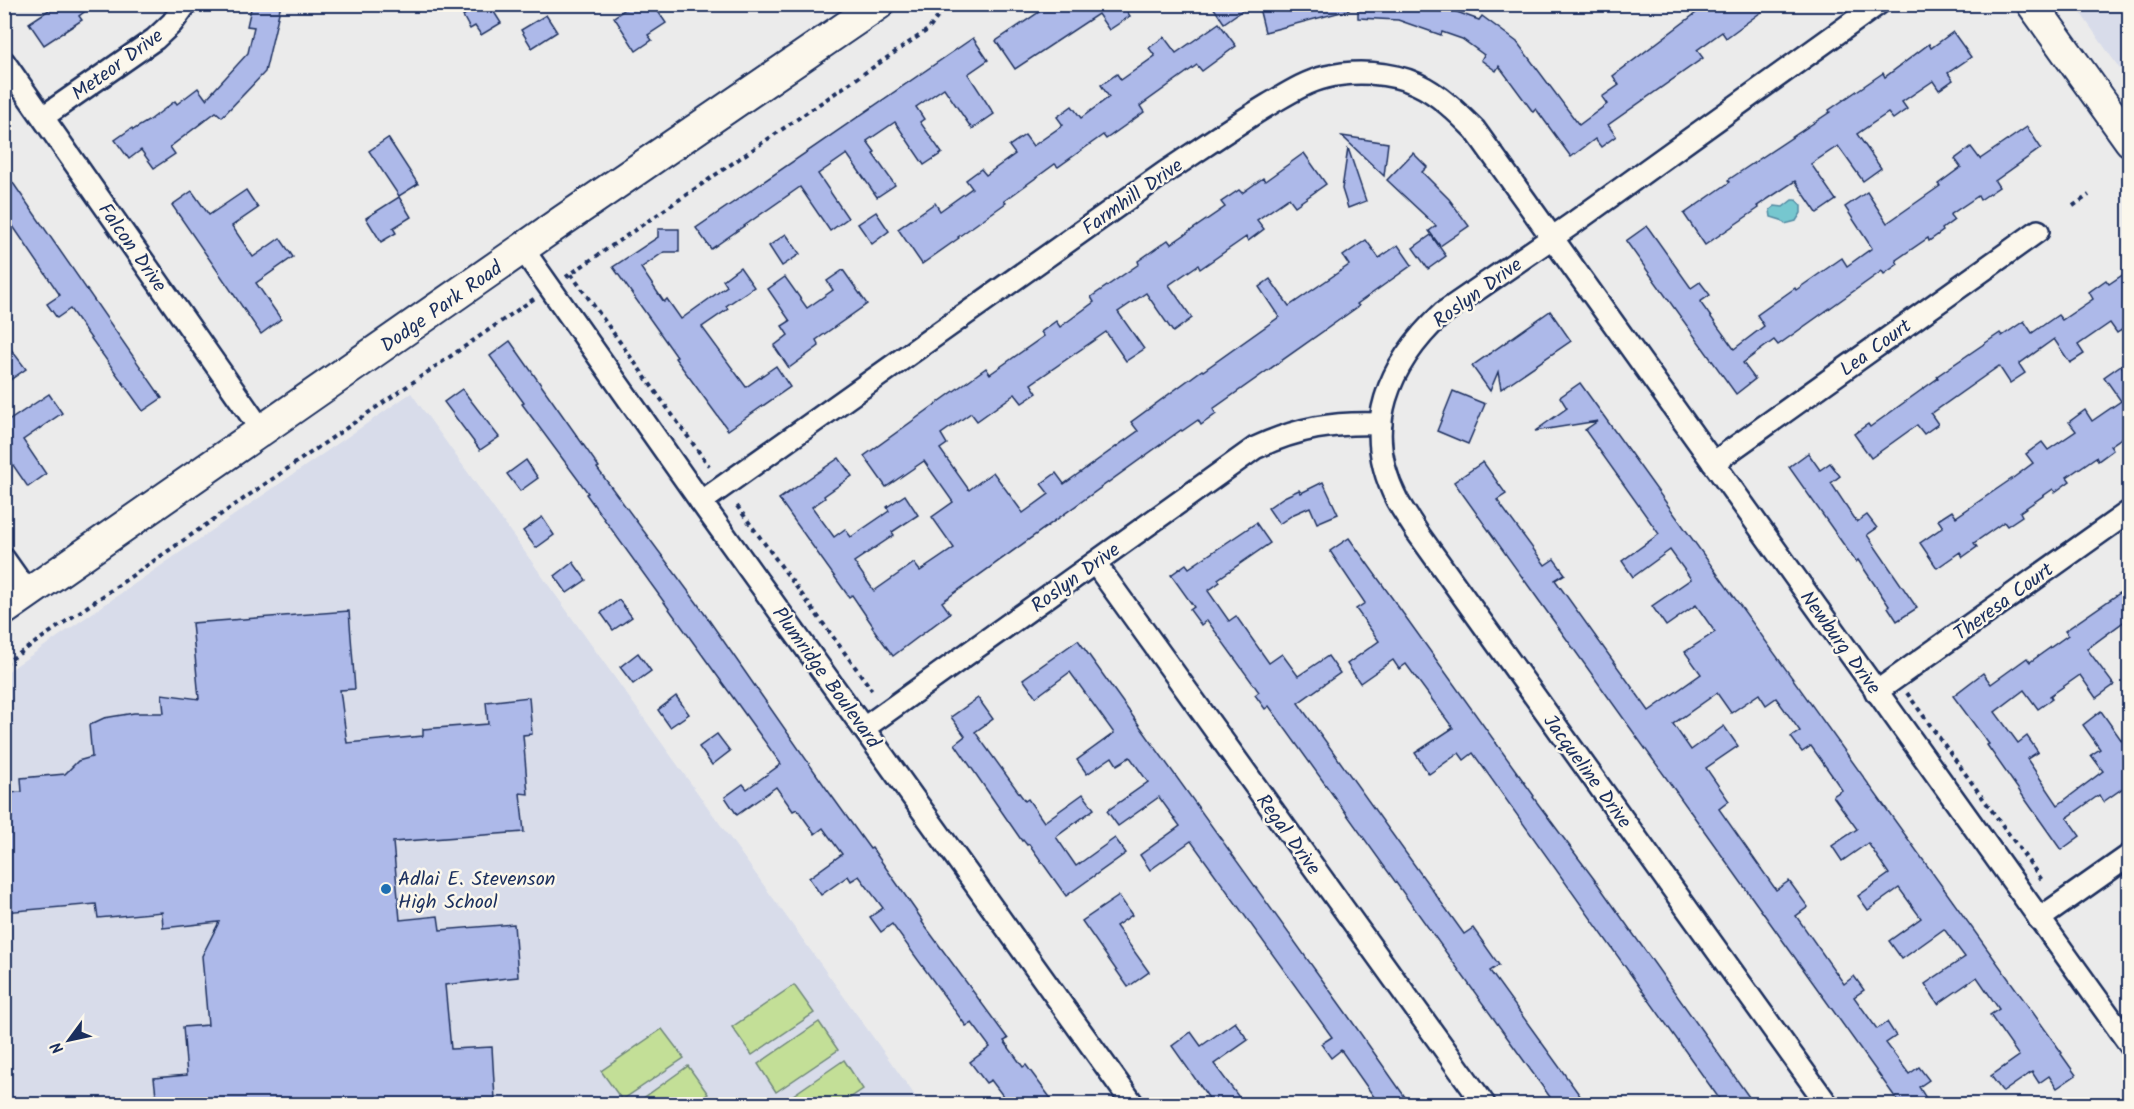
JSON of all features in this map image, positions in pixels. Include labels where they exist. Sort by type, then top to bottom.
[{"type":"street","name":"Meteor Drive","points":[[43,117],[155,39],[172,23],[186,4]]},
{"type":"street","name":"Dodge Park Road","points":[[16,601],[522,248],[879,4]]},
{"type":"street","name":"Roslyn Drive","points":[[864,728],[1255,448],[1312,427],[1336,424],[1381,424],[1387,391],[1398,366],[1426,329],[1443,313],[1552,239],[1878,4]]},
{"type":"street","points":[[2032,4],[2130,141]]},
{"type":"street","name":"Falcon Drive","points":[[4,62],[262,431]]},
{"type":"street","name":"Farmhill Drive","points":[[701,502],[1242,120],[1290,92],[1325,77],[1356,73],[1375,74],[1417,84],[1437,96],[1475,130],[1552,239]]},
{"type":"street","name":"Lea Court","points":[[1713,464],[2038,231]]},
{"type":"street","name":"Newburg Drive","points":[[1552,239],[2130,1046]]},
{"type":"street","name":"Plumridge Boulevard","points":[[522,248],[701,502],[1133,1104]]},
{"type":"street","name":"Jacqueline Drive","points":[[1381,424],[1385,470],[1397,500],[1417,532],[1827,1104]]},
{"type":"street","name":"Theresa Court","points":[[1876,692],[2130,511]]},
{"type":"street","points":[[4,559],[16,601]]},
{"type":"street","name":"Regal Drive","points":[[1095,563],[1484,1104]]},
{"type":"street","points":[[2039,919],[2130,855]]},
{"type":"path","points":[[563,280],[929,29],[947,4]]},
{"type":"path","points":[[2073,206],[2089,195]]},
{"type":"path","points":[[570,274],[709,466]]},
{"type":"path","points":[[4,664],[539,296]]},
{"type":"path","points":[[737,506],[872,690]]},
{"type":"path","points":[[1905,689],[2042,880]]},
{"type":"shaded area","points":[[2075,5],[2129,5],[2129,82]]},
{"type":"shaded area","name":"Adlai E. Stevenson High School","points":[[411,393],[921,1104],[5,1104],[4,674]]},
{"type":"green space","points":[[794,985],[814,1013],[752,1055],[732,1027]]},
{"type":"green space","points":[[819,1022],[838,1050],[776,1092],[758,1064]]},
{"type":"green space","points":[[662,1029],[684,1058],[622,1100],[601,1071]]},
{"type":"green space","points":[[844,1060],[863,1089],[841,1104],[785,1104],[783,1102]]},
{"type":"green space","points":[[688,1066],[708,1094],[693,1104],[635,1104]]},
{"type":"water","points":[[1792,200],[1796,200],[1801,205],[1801,213],[1796,221],[1785,224],[1771,217],[1770,210],[1775,206],[1783,207]]},
{"type":"building","points":[[58,4],[95,4],[79,16],[82,20],[44,45],[29,23]]},
{"type":"building","points":[[252,4],[281,4],[265,72],[222,117],[216,112],[170,147],[175,154],[154,168],[141,150],[129,159],[115,140],[132,128],[133,130],[150,120],[175,101],[177,104],[198,88],[206,99],[248,53],[254,27],[247,26]]},
{"type":"building","points":[[462,4],[489,4],[501,23],[481,35],[475,26],[470,29],[463,16],[467,13]]},
{"type":"building","points":[[633,4],[653,4],[666,23],[648,35],[652,40],[636,51],[614,17]]},
{"type":"building","points":[[1034,4],[1122,4],[1130,16],[1109,30],[1098,14],[1015,69],[996,41],[1039,12]]},
{"type":"building","points":[[1211,4],[1251,4],[1224,23]]},
{"type":"building","points":[[1258,4],[1349,4],[1349,10],[1265,32]]},
{"type":"building","points":[[1358,4],[1435,4],[1479,20],[1482,16],[1517,42],[1579,125],[1607,104],[1602,97],[1619,85],[1613,76],[1708,4],[1772,4],[1726,38],[1722,32],[1697,50],[1703,58],[1608,125],[1616,136],[1601,147],[1595,139],[1571,157],[1536,109],[1533,112],[1499,66],[1496,71],[1481,60],[1484,55],[1462,39],[1442,32],[1441,35],[1398,20],[1358,18]]},
{"type":"building","points":[[546,15],[557,32],[532,48],[521,30]]},
{"type":"building","points":[[1219,23],[1236,46],[1202,71],[1197,65],[1140,106],[1144,112],[1106,139],[1103,135],[1058,167],[1055,164],[922,264],[898,229],[935,203],[940,211],[972,188],[966,180],[981,169],[986,175],[1015,154],[1009,146],[1025,135],[1033,146],[1063,125],[1057,117],[1072,106],[1081,118],[1109,97],[1101,85],[1117,74],[1121,80],[1155,56],[1149,48],[1164,37],[1176,53]]},
{"type":"building","points":[[1953,32],[1971,57],[1948,73],[1953,80],[1939,90],[1933,81],[1902,102],[1907,109],[1893,119],[1888,113],[1857,134],[1881,168],[1863,181],[1838,146],[1811,164],[1836,200],[1817,213],[1795,181],[1705,245],[1684,214],[1730,182],[1728,180],[1830,112],[1829,110],[1883,73],[1885,77],[1929,44],[1931,48]]},
{"type":"building","points":[[973,38],[988,60],[968,74],[994,114],[972,129],[944,88],[916,107],[924,119],[920,122],[942,153],[924,165],[895,122],[867,141],[875,152],[873,154],[895,185],[877,197],[847,154],[818,174],[848,218],[830,231],[800,187],[711,249],[696,228]]},
{"type":"building","points":[[2027,127],[2041,148],[1995,181],[1999,187],[1980,200],[1978,196],[1950,215],[1954,220],[1942,229],[1943,231],[1929,241],[1928,238],[1896,260],[1898,264],[1884,274],[1882,271],[1778,345],[1774,340],[1743,363],[1755,379],[1736,394],[1626,241],[1647,226],[1691,288],[1700,282],[1710,295],[1700,302],[1734,349],[1764,326],[1757,315],[1842,258],[1847,266],[1872,248],[1845,207],[1867,192],[1887,223],[1940,186],[1938,184],[1961,167],[1955,159],[1971,147],[1980,159]]},
{"type":"building","points":[[1342,136],[1388,143],[1384,176]]},
{"type":"building","points":[[388,138],[418,184],[399,196],[369,151]]},
{"type":"building","points":[[1348,148],[1366,201],[1348,208],[1342,189]]},
{"type":"building","points":[[1304,153],[1326,184],[1295,206],[1289,198],[1257,220],[1264,229],[1248,241],[1246,237],[1200,269],[1198,265],[1169,285],[1192,318],[1173,332],[1146,293],[1118,312],[1144,349],[1126,361],[1106,332],[1031,384],[1037,393],[1022,403],[1015,394],[977,421],[971,413],[941,434],[947,444],[940,449],[969,490],[993,472],[1023,513],[1049,494],[1041,484],[1056,473],[1064,484],[1138,431],[1131,422],[1279,317],[1259,287],[1270,279],[1289,306],[1349,265],[1343,256],[1366,240],[1379,258],[1398,245],[1412,265],[1357,304],[1359,306],[1213,409],[1216,414],[1201,425],[1198,420],[1181,430],[942,602],[950,613],[893,656],[852,595],[849,597],[779,499],[839,458],[852,476],[812,507],[834,537],[845,529],[851,537],[889,511],[887,507],[905,495],[918,515],[892,532],[894,535],[854,562],[874,591],[914,563],[920,571],[954,548],[932,517],[953,502],[924,461],[886,487],[864,456],[986,368],[990,374],[1044,336],[1041,332],[1056,321],[1060,327],[1094,302],[1091,297],[1139,264],[1138,261],[1168,240],[1171,244],[1225,207],[1221,202],[1239,190],[1242,193],[1263,178],[1265,181]]},
{"type":"building","points":[[1413,153],[1427,167],[1422,172],[1449,199],[1469,226],[1440,246],[1429,231],[1436,226],[1387,180]]},
{"type":"building","points":[[4,170],[162,398],[143,411],[70,309],[57,318],[47,304],[60,295],[4,213]]},
{"type":"building","points":[[246,190],[258,208],[232,226],[253,257],[280,238],[293,257],[256,283],[281,319],[261,334],[172,205],[192,191],[209,215]]},
{"type":"building","points":[[399,197],[411,217],[393,228],[396,233],[381,242],[366,218]]},
{"type":"building","points":[[876,212],[889,231],[872,244],[858,224]]},
{"type":"building","points":[[658,229],[679,229],[679,252],[664,252],[641,268],[664,302],[667,299],[681,319],[727,286],[723,280],[740,267],[754,287],[726,306],[728,309],[702,327],[746,387],[776,366],[790,387],[728,430],[613,267],[658,237]]},
{"type":"building","points":[[786,234],[800,254],[782,266],[769,246]]},
{"type":"building","points":[[1431,235],[1446,256],[1428,269],[1413,248]]},
{"type":"building","points":[[843,270],[867,304],[816,340],[819,346],[789,368],[774,346],[788,335],[782,326],[790,321],[768,289],[785,277],[807,308],[833,290],[827,281]]},
{"type":"building","points":[[2130,270],[2130,324],[2117,333],[2110,323],[2078,345],[2084,354],[2070,363],[2054,339],[2019,364],[2025,373],[2010,383],[1999,366],[1931,414],[1938,424],[1924,434],[1917,425],[1871,458],[1854,434],[1868,424],[1870,427],[1938,378],[1937,376],[2000,333],[2002,336],[2024,321],[2032,333],[2058,315],[2062,320],[2093,299],[2089,292],[2106,280],[2109,284]]},
{"type":"building","points":[[1550,311],[1571,341],[1501,389],[1498,372],[1490,391],[1472,366]]},
{"type":"building","points":[[4,340],[26,369],[4,384]]},
{"type":"building","points":[[510,341],[599,467],[597,468],[697,603],[826,788],[870,849],[872,848],[922,922],[1008,1039],[1004,1041],[1023,1067],[1026,1065],[1055,1104],[1009,1104],[991,1080],[986,1083],[970,1062],[990,1047],[972,1023],[966,1026],[892,924],[881,932],[870,917],[883,908],[859,876],[851,881],[848,876],[821,895],[809,878],[842,854],[823,828],[815,834],[797,809],[793,811],[776,787],[737,815],[725,797],[743,784],[747,789],[781,764],[586,494],[588,493],[522,404],[524,403],[490,356]]},
{"type":"building","points":[[2121,365],[2130,377],[2130,432],[2110,446],[2113,450],[2098,461],[2096,457],[2067,477],[2070,481],[2055,492],[2053,489],[2020,512],[2022,516],[2007,526],[2004,522],[1974,543],[1977,547],[1963,557],[1960,552],[1937,568],[1920,543],[1943,527],[1938,520],[1952,511],[1956,517],[2033,463],[2026,454],[2042,442],[2048,450],[2076,431],[2069,422],[2085,410],[2092,421],[2121,401],[2104,377]]},
{"type":"building","points":[[1580,383],[2076,1075],[2057,1088],[2049,1076],[2039,1083],[2032,1072],[2003,1092],[1991,1076],[2019,1056],[1990,1015],[1999,1009],[1977,977],[1938,1004],[1925,984],[1965,957],[1944,929],[1902,959],[1889,941],[1921,918],[1899,888],[1868,910],[1858,896],[1889,874],[1868,843],[1842,861],[1832,846],[1857,829],[1833,796],[1842,790],[1831,774],[1811,746],[1802,752],[1791,737],[1800,731],[1776,698],[1766,705],[1759,694],[1731,713],[1717,693],[1673,724],[1691,750],[1724,726],[1738,746],[1706,768],[1729,801],[1719,809],[1776,890],[1789,881],[1808,907],[1796,916],[1844,984],[1854,976],[1864,990],[1854,997],[1877,1029],[1887,1022],[1896,1036],[1886,1043],[1909,1074],[1919,1067],[1929,1080],[1919,1087],[1926,1098],[1918,1104],[1900,1104],[1454,482],[1483,462],[1506,494],[1497,500],[1545,565],[1554,559],[1565,574],[1555,580],[1649,711],[1701,674],[1685,652],[1715,632],[1696,605],[1666,626],[1652,606],[1691,579],[1670,550],[1633,577],[1622,561],[1659,534],[1585,430],[1598,421],[1535,431],[1567,408],[1560,397]]},
{"type":"building","points":[[462,389],[499,437],[480,450],[444,402]]},
{"type":"building","points":[[1453,391],[1485,404],[1468,444],[1437,431]]},
{"type":"building","points":[[49,394],[62,413],[23,440],[46,474],[28,487],[4,452],[4,424]]},
{"type":"building","points":[[1808,453],[1820,470],[1830,463],[1840,476],[1831,483],[1857,522],[1867,515],[1877,528],[1867,535],[1917,608],[1897,621],[1858,560],[1856,562],[1789,467]]},
{"type":"building","points":[[526,460],[538,478],[520,491],[507,474]]},
{"type":"building","points":[[1323,482],[1338,514],[1317,523],[1310,507],[1279,524],[1268,508],[1284,497],[1299,490],[1301,493]]},
{"type":"building","points":[[542,517],[554,535],[536,548],[523,531]]},
{"type":"building","points":[[1256,523],[1270,543],[1218,579],[1220,582],[1208,591],[1229,621],[1236,616],[1269,663],[1282,654],[1298,676],[1328,656],[1340,673],[1298,703],[1464,934],[1473,928],[1499,965],[1490,971],[1586,1104],[1555,1104],[1269,706],[1265,709],[1255,695],[1259,692],[1207,620],[1201,625],[1190,610],[1194,607],[1171,575],[1186,564],[1189,568]]},
{"type":"building","points":[[1349,538],[1754,1104],[1723,1104],[1473,753],[1464,760],[1459,753],[1429,774],[1415,753],[1453,728],[1406,664],[1399,669],[1393,660],[1360,683],[1347,664],[1379,641],[1356,609],[1365,603],[1330,551]]},
{"type":"building","points":[[573,562],[586,580],[567,593],[555,576]]},
{"type":"building","points":[[2130,586],[2130,617],[2087,649],[2114,685],[2096,698],[2080,675],[2050,696],[2052,699],[2038,709],[2024,690],[1995,712],[2018,743],[2027,736],[2038,752],[2027,759],[2058,805],[2103,771],[2091,755],[2100,749],[2083,725],[2101,711],[2122,741],[2130,736],[2130,783],[2103,802],[2099,795],[2067,818],[2080,836],[2061,850],[1987,745],[1989,744],[1953,696],[1983,673],[1991,684],[2027,658],[2030,662],[2068,635],[2065,631]]},
{"type":"building","points":[[619,600],[632,617],[613,630],[601,613]]},
{"type":"building","points":[[349,611],[355,689],[340,690],[347,743],[423,736],[423,729],[488,724],[486,702],[529,697],[532,734],[523,735],[528,794],[520,793],[524,832],[393,842],[400,920],[438,916],[440,930],[514,924],[518,977],[445,985],[451,1049],[492,1047],[495,1100],[429,1102],[429,1104],[157,1104],[154,1078],[187,1075],[183,1027],[208,1025],[202,956],[219,922],[163,928],[162,912],[98,918],[96,904],[4,912],[4,793],[22,792],[21,778],[65,774],[78,761],[92,757],[89,725],[104,718],[134,713],[164,713],[162,694],[199,699],[192,623]]},
{"type":"building","points":[[1078,640],[1410,1104],[1379,1104],[1341,1050],[1331,1058],[1321,1044],[1332,1037],[1191,841],[1150,870],[1140,855],[1180,826],[1159,797],[1118,826],[1107,811],[1148,782],[1130,757],[1117,765],[1112,757],[1087,774],[1077,760],[1114,733],[1070,672],[1036,697],[1023,679]]},
{"type":"building","points":[[638,653],[651,671],[633,684],[620,667]]},
{"type":"building","points":[[676,696],[689,714],[670,727],[658,710]]},
{"type":"building","points":[[978,698],[993,719],[975,732],[1025,801],[1028,799],[1044,822],[1083,794],[1094,809],[1056,837],[1076,866],[1115,838],[1126,853],[1066,896],[1029,844],[1022,841],[955,744],[965,736],[951,717]]},
{"type":"building","points":[[717,734],[730,751],[712,765],[699,747]]},
{"type":"building","points":[[1119,896],[1132,915],[1116,926],[1149,972],[1128,987],[1082,921]]},
{"type":"building","points":[[1235,1022],[1248,1040],[1214,1064],[1244,1104],[1213,1104],[1172,1046],[1191,1032],[1201,1046]]},
{"type":"place","name":"Adlai E. Stevenson High School","points":[[386,889]]}]
